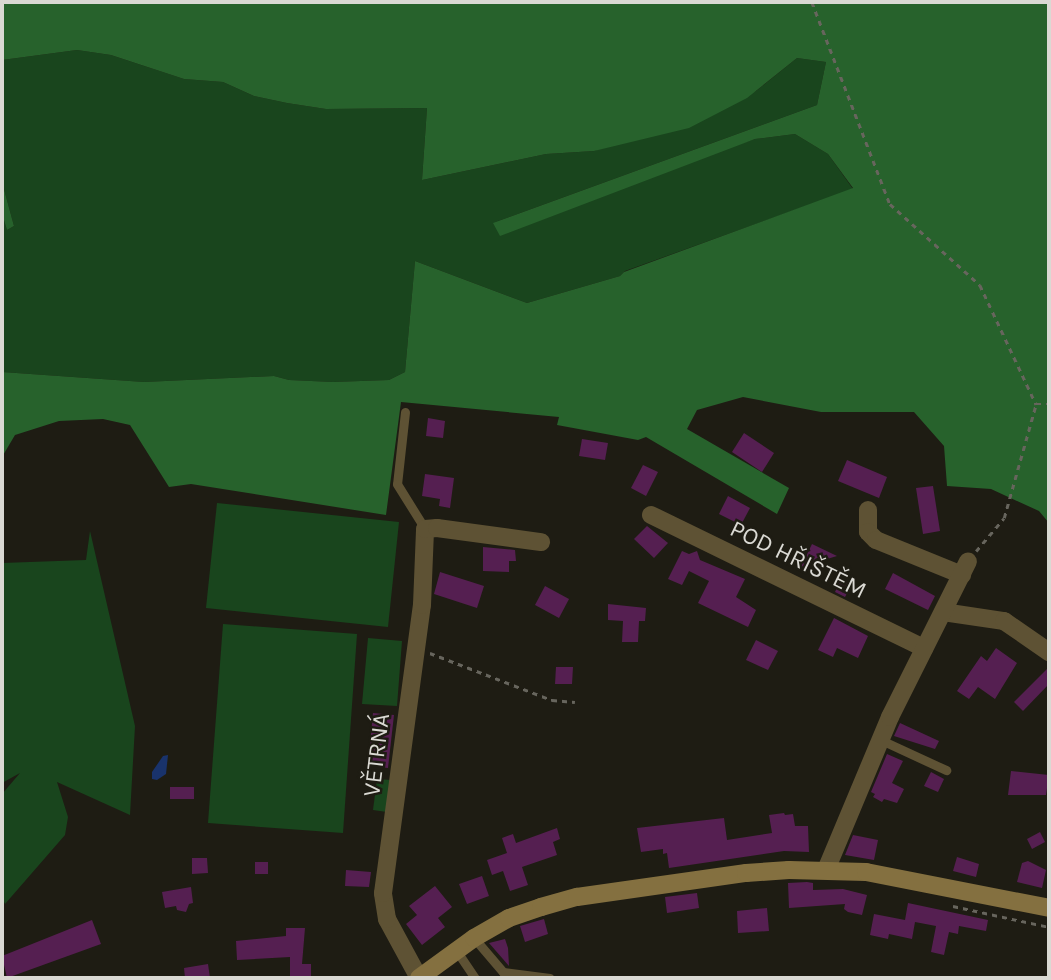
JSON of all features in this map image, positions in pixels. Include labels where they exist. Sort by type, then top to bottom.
[{"type":"street","points":[[826,870],[881,740],[965,568],[876,540],[868,531],[868,510]]},
{"type":"street","name":"POD HŘIŠTĚM","points":[[651,515],[925,648]]},
{"type":"street","points":[[425,529],[438,528],[541,542]]},
{"type":"street","name":"VĚTRNÁ","points":[[419,978],[387,919],[383,893],[422,605],[425,529]]},
{"type":"street","points":[[943,612],[1004,621],[1049,652]]},
{"type":"street","points":[[419,978],[456,950],[509,918],[577,897],[746,873],[826,870],[905,877],[1049,908]]},
{"type":"lane","points":[[405,412],[397,484],[425,529]]},
{"type":"lane","points":[[881,740],[946,771]]},
{"type":"lane","points":[[474,938],[503,972],[550,978]]},
{"type":"lane","points":[[456,950],[475,978]]},
{"type":"path","points":[[812,2],[890,204],[980,285],[1036,404],[1004,518],[965,568]]},
{"type":"path","points":[[1036,404],[1049,404]]},
{"type":"path","points":[[417,648],[552,700],[575,702]]},
{"type":"green space","points":[[2,2],[1049,2],[1049,523],[1039,511],[991,489],[947,486],[944,446],[914,412],[821,412],[743,397],[697,410],[687,429],[789,488],[777,514],[646,437],[638,440],[557,425],[559,417],[401,402],[386,515],[191,484],[169,487],[130,425],[103,419],[59,421],[15,435],[2,457],[2,372],[144,382],[274,376],[289,380],[333,382],[389,380],[405,372],[415,261],[527,303],[620,276],[624,272],[853,188],[828,154],[795,134],[755,139],[500,236],[493,223],[817,105],[826,62],[797,58],[747,98],[689,128],[594,151],[546,154],[422,180],[427,108],[326,109],[287,103],[254,96],[223,82],[184,79],[111,55],[77,50],[2,60]]},
{"type":"green space","points":[[77,50],[111,55],[184,79],[223,82],[254,96],[287,103],[326,109],[427,108],[422,180],[546,154],[594,151],[756,91],[797,58],[826,62],[817,105],[493,223],[755,139],[795,134],[828,154],[853,189],[625,271],[620,276],[527,303],[415,261],[405,372],[389,380],[333,382],[289,380],[274,376],[144,382],[2,372],[2,214],[7,230],[14,226],[2,182],[2,60]]},
{"type":"green space","points":[[2,182],[14,226],[7,230],[2,214]]},
{"type":"green space","points":[[217,503],[399,522],[388,627],[206,608]]},
{"type":"green space","points":[[90,531],[135,726],[130,815],[57,782],[68,817],[65,835],[5,904],[2,897],[2,794],[20,773],[2,783],[2,563],[86,560]]},
{"type":"green space","points":[[223,624],[357,634],[343,833],[208,823]]},
{"type":"green space","points":[[368,638],[402,641],[397,706],[362,704]]},
{"type":"green space","points":[[377,779],[391,780],[387,812],[373,810]]},
{"type":"water","points":[[168,755],[166,774],[157,780],[152,779],[152,772],[163,756]]},
{"type":"building","points":[[428,418],[445,421],[443,438],[426,436]]},
{"type":"building","points":[[744,433],[774,453],[762,472],[732,452]]},
{"type":"building","points":[[582,439],[608,443],[605,460],[579,456]]},
{"type":"building","points":[[847,460],[887,477],[879,498],[838,481]]},
{"type":"building","points":[[643,465],[658,472],[646,496],[631,488]]},
{"type":"building","points":[[425,474],[454,478],[450,508],[439,506],[440,499],[422,496]]},
{"type":"building","points":[[933,486],[940,531],[923,534],[916,488]]},
{"type":"building","points":[[728,496],[750,508],[741,525],[719,514]]},
{"type":"building","points":[[647,526],[668,543],[654,558],[634,539]]},
{"type":"building","points":[[812,544],[837,556],[801,567]]},
{"type":"building","points":[[483,547],[515,550],[516,561],[509,561],[509,572],[483,571]]},
{"type":"building","points":[[682,551],[689,554],[697,551],[700,560],[745,579],[736,597],[756,610],[748,627],[698,603],[709,581],[689,571],[682,585],[668,579]]},
{"type":"building","points":[[440,572],[484,586],[477,608],[434,594]]},
{"type":"building","points":[[893,573],[935,596],[928,610],[885,589]]},
{"type":"building","points":[[841,579],[852,584],[845,597],[835,592]]},
{"type":"building","points":[[545,586],[569,599],[559,618],[535,605]]},
{"type":"building","points":[[608,604],[646,608],[645,621],[639,621],[638,642],[622,642],[623,621],[608,620]]},
{"type":"building","points":[[834,618],[868,636],[858,658],[837,648],[833,657],[818,650]]},
{"type":"building","points":[[756,640],[778,651],[768,670],[746,660]]},
{"type":"building","points":[[996,648],[1017,663],[995,699],[978,687],[969,699],[957,691],[981,656],[987,661]]},
{"type":"building","points":[[556,667],[573,667],[572,684],[555,684]]},
{"type":"building","points":[[1049,667],[1049,684],[1023,711],[1014,702]]},
{"type":"building","points":[[373,713],[394,715],[388,768],[368,766]]},
{"type":"building","points":[[900,723],[939,741],[935,749],[894,736]]},
{"type":"building","points":[[887,754],[903,761],[892,783],[904,789],[897,803],[884,799],[882,802],[873,797],[875,794],[871,792]]},
{"type":"building","points":[[1011,771],[1049,775],[1046,795],[1008,795]]},
{"type":"building","points":[[931,772],[944,779],[938,792],[924,786]]},
{"type":"building","points":[[170,787],[194,787],[194,799],[170,799]]},
{"type":"building","points":[[793,814],[795,826],[808,826],[809,852],[784,851],[669,868],[667,853],[663,854],[663,849],[641,852],[637,828],[724,818],[727,840],[772,833],[769,815]]},
{"type":"building","points":[[557,828],[560,839],[553,842],[557,855],[522,867],[528,885],[510,891],[503,871],[492,875],[487,860],[507,853],[502,838],[513,834],[516,843]]},
{"type":"building","points":[[1040,832],[1045,842],[1032,849],[1027,839]]},
{"type":"building","points":[[853,835],[878,840],[874,860],[845,855]]},
{"type":"building","points":[[957,857],[979,864],[976,877],[953,871]]},
{"type":"building","points":[[192,858],[207,858],[208,873],[192,874]]},
{"type":"building","points":[[1028,861],[1046,870],[1042,888],[1017,882],[1022,863]]},
{"type":"building","points":[[255,862],[268,862],[268,874],[255,874]]},
{"type":"building","points":[[346,870],[371,872],[369,887],[345,886]]},
{"type":"building","points":[[482,876],[489,896],[467,904],[459,884]]},
{"type":"building","points":[[788,883],[813,883],[813,890],[843,889],[867,895],[862,915],[848,912],[844,909],[845,904],[789,908]]},
{"type":"building","points":[[435,886],[452,907],[438,918],[445,927],[422,945],[406,924],[417,915],[409,906]]},
{"type":"building","points":[[191,887],[193,903],[189,904],[186,912],[177,910],[176,906],[165,908],[162,892]]},
{"type":"building","points":[[697,893],[699,908],[667,913],[665,897]]},
{"type":"building","points":[[908,903],[988,920],[986,931],[959,926],[958,934],[949,932],[944,955],[931,952],[936,926],[915,922],[912,939],[889,934],[888,939],[870,935],[874,914],[905,920]]},
{"type":"building","points":[[767,908],[769,931],[738,933],[737,911]]},
{"type":"building","points":[[544,919],[548,934],[525,942],[520,926]]},
{"type":"building","points":[[92,920],[101,944],[7,978],[2,956]]},
{"type":"building","points":[[286,928],[305,928],[302,964],[311,964],[311,978],[290,978],[290,957],[237,960],[236,941],[286,936]]},
{"type":"building","points":[[505,939],[508,948],[509,966],[489,943]]},
{"type":"building","points":[[208,964],[210,978],[185,978],[184,968]]}]
